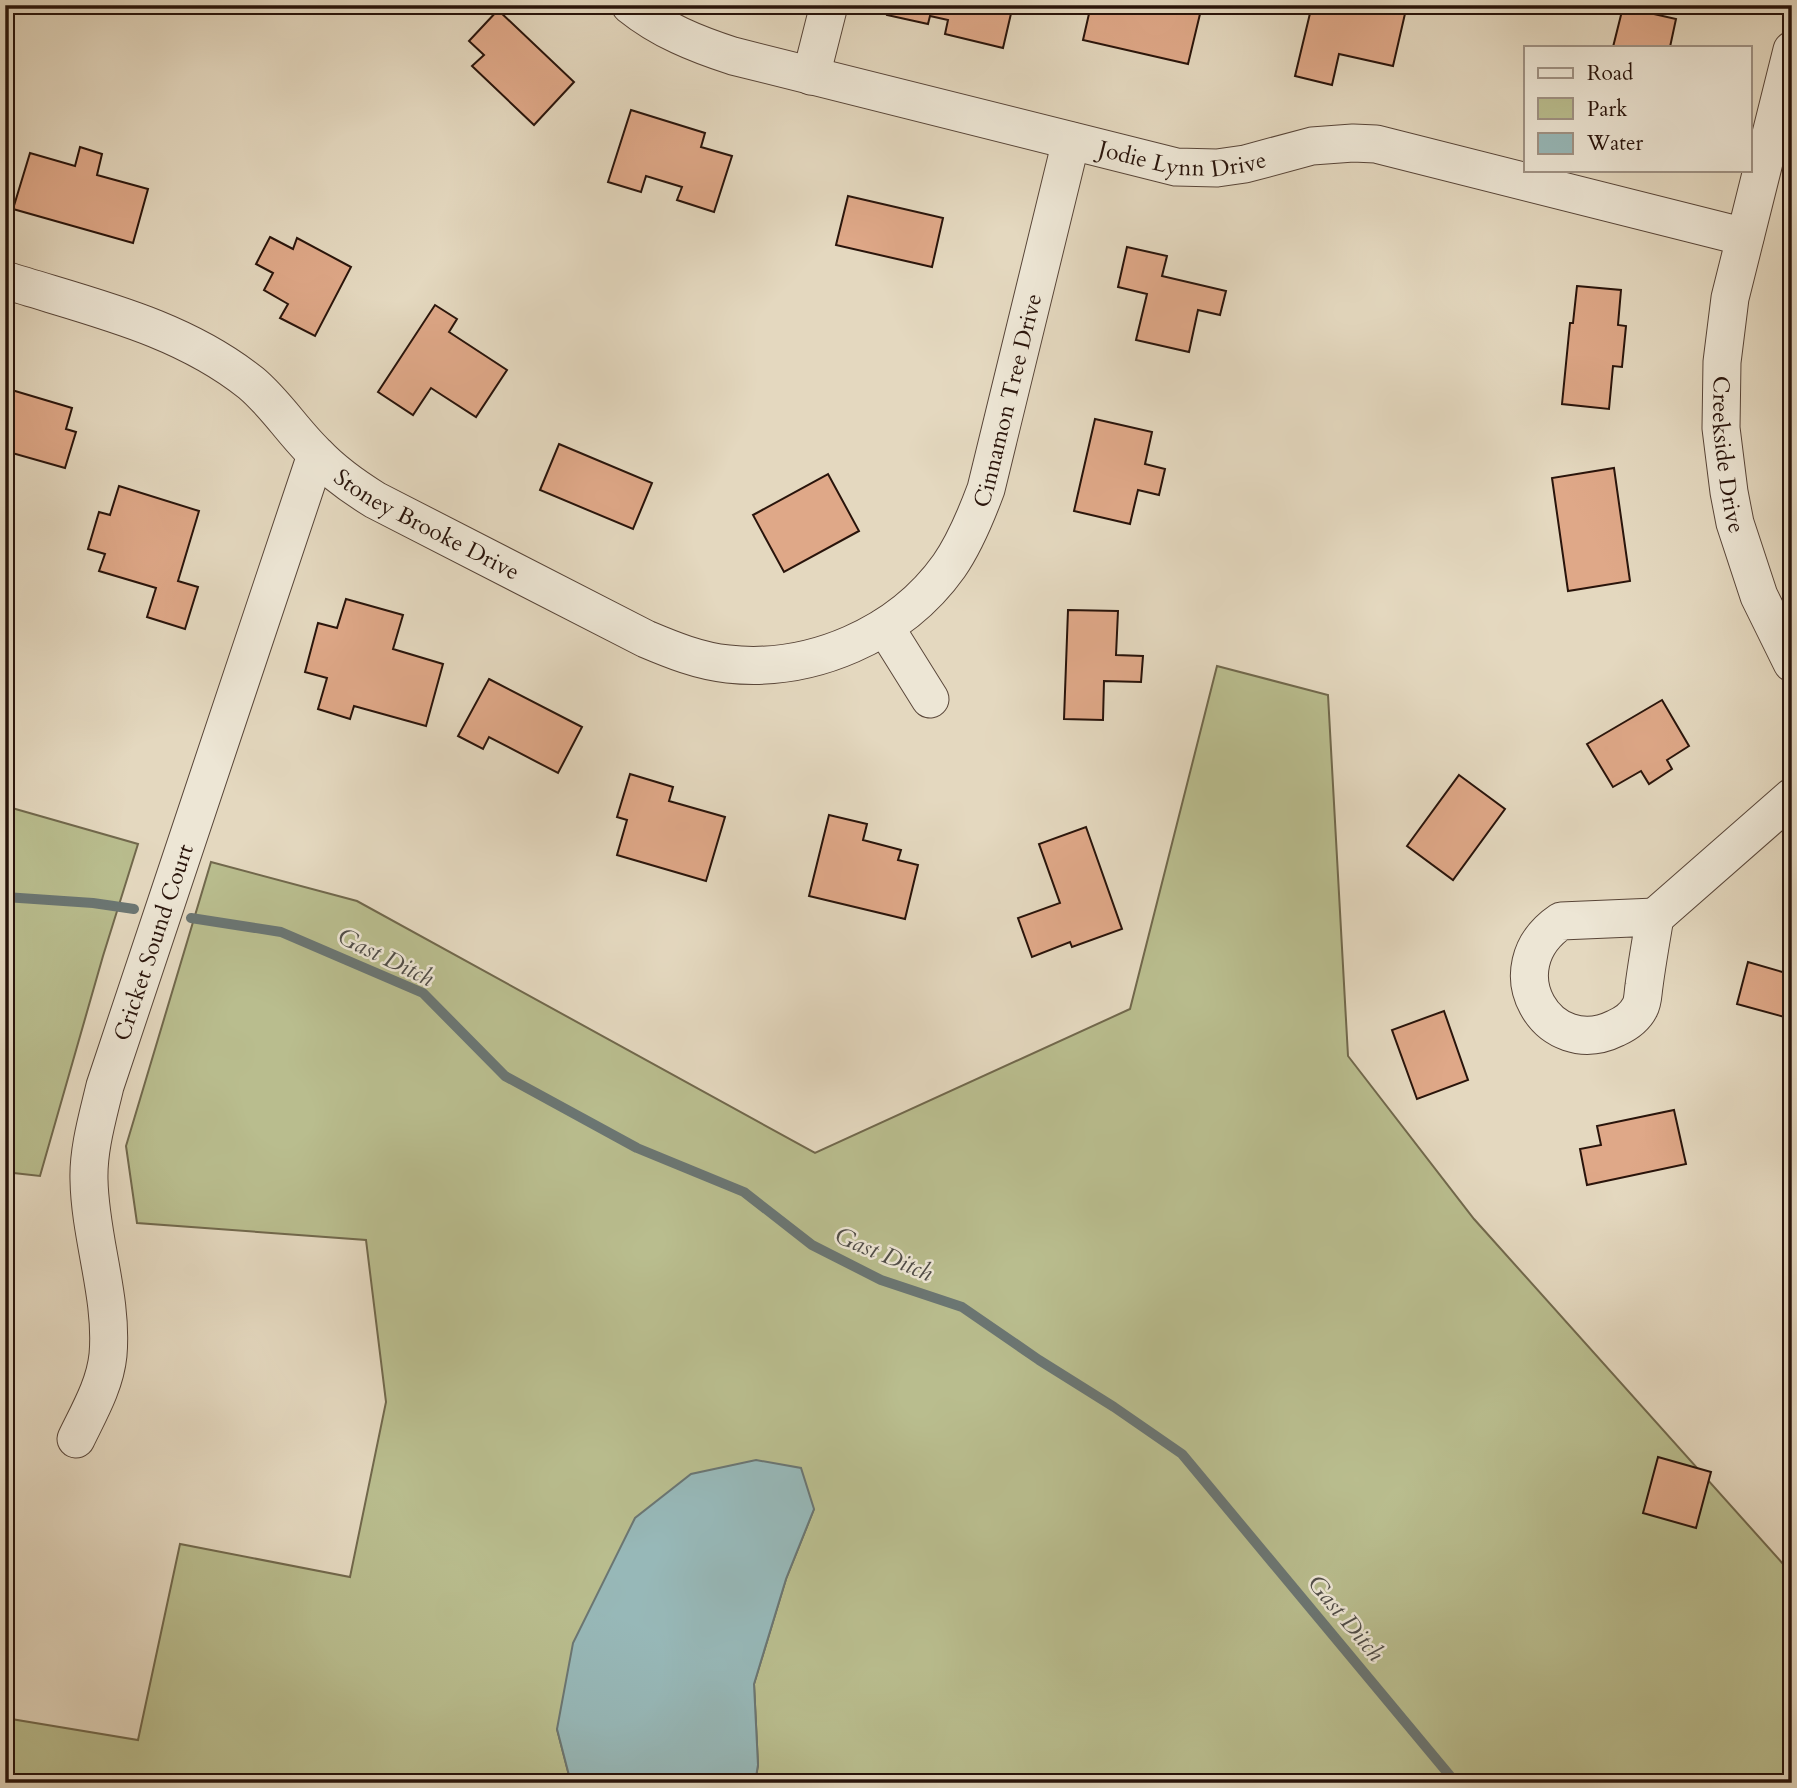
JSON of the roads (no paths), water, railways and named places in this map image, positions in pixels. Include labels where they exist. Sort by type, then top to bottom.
[{"type":"street","name":"Jodie Lynn Drive","points":[[630,5],[663,28],[696,44],[733,56],[1176,167],[1217,168],[1245,164],[1312,146],[1376,144],[1745,237]]},
{"type":"street","points":[[811,76],[829,5]]},
{"type":"street","name":"Creekside Drive","points":[[1792,50],[1730,298],[1722,362],[1721,428],[1735,523],[1759,596],[1792,663]]},
{"type":"street","name":"Cinnamon Tree Drive","points":[[885,627],[919,600],[948,567],[970,530],[986,489],[1071,141]]},
{"type":"street","name":"Stoney Brooke Drive","points":[[5,280],[141,323],[178,337],[213,355],[270,401],[316,454],[375,500],[646,639],[685,655],[727,664],[770,665],[813,658],[852,645],[885,627]]},
{"type":"street","name":"Cricket Sound Court","points":[[76,1439],[99,1391],[108,1355],[107,1312],[93,1227],[89,1178],[94,1132],[105,1086],[316,454]]},
{"type":"street","points":[[885,627],[930,699]]},
{"type":"street","points":[[1655,917],[1792,797]]},
{"type":"water","points":[[756,1460],[801,1468],[814,1509],[786,1579],[754,1684],[758,1765],[755,1783],[571,1783],[557,1729],[573,1643],[635,1518],[691,1474]]},
{"type":"waterway","name":"Gast Ditch","points":[[5,897],[93,903],[134,909]]},
{"type":"waterway","name":"Gast Ditch","points":[[191,918],[281,932],[423,993],[505,1076],[637,1148],[744,1192],[812,1245],[881,1280],[962,1307],[1114,1407],[1182,1454],[1456,1783]]}]
